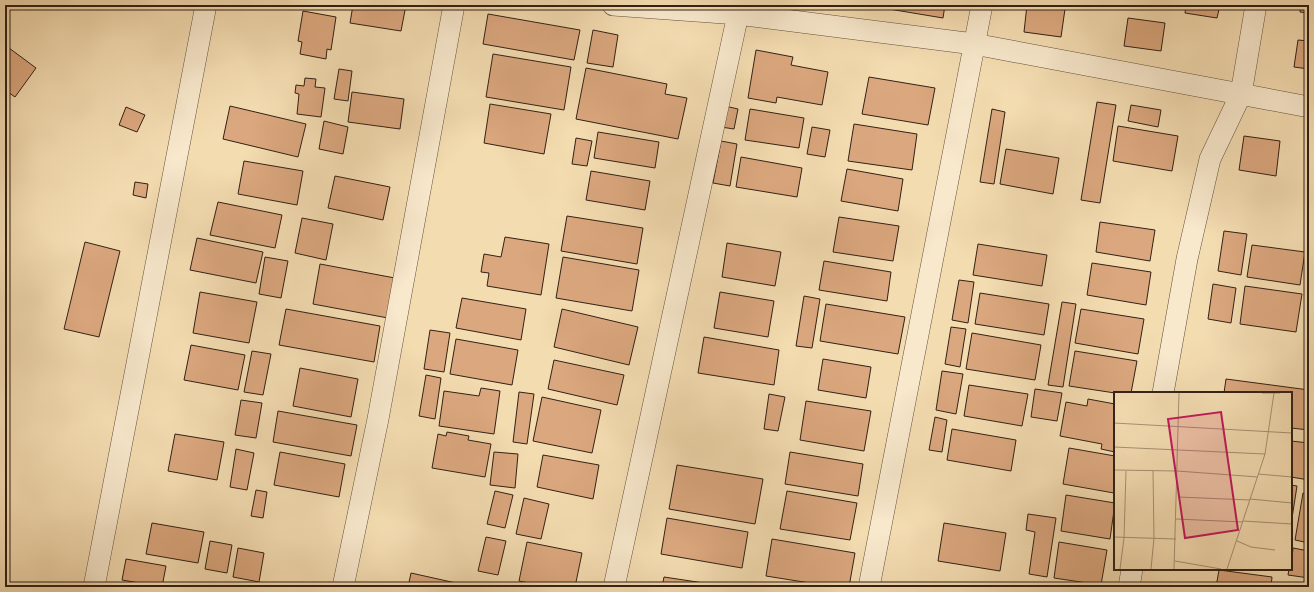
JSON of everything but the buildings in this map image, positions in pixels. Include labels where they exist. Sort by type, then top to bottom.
[{"type":"street","points":[[94,587],[206,5]]},
{"type":"street","points":[[343,587],[379,411],[454,5]]},
{"type":"street","points":[[613,5],[739,9],[974,44],[1309,107]]},
{"type":"street","points":[[870,587],[982,5]]},
{"type":"street","points":[[1163,392],[1187,258],[1210,159],[1241,94],[1256,5]]},
{"type":"street","points":[[614,587],[739,9]]},
{"type":"street","points":[[1129,587],[1132,570]]}]
